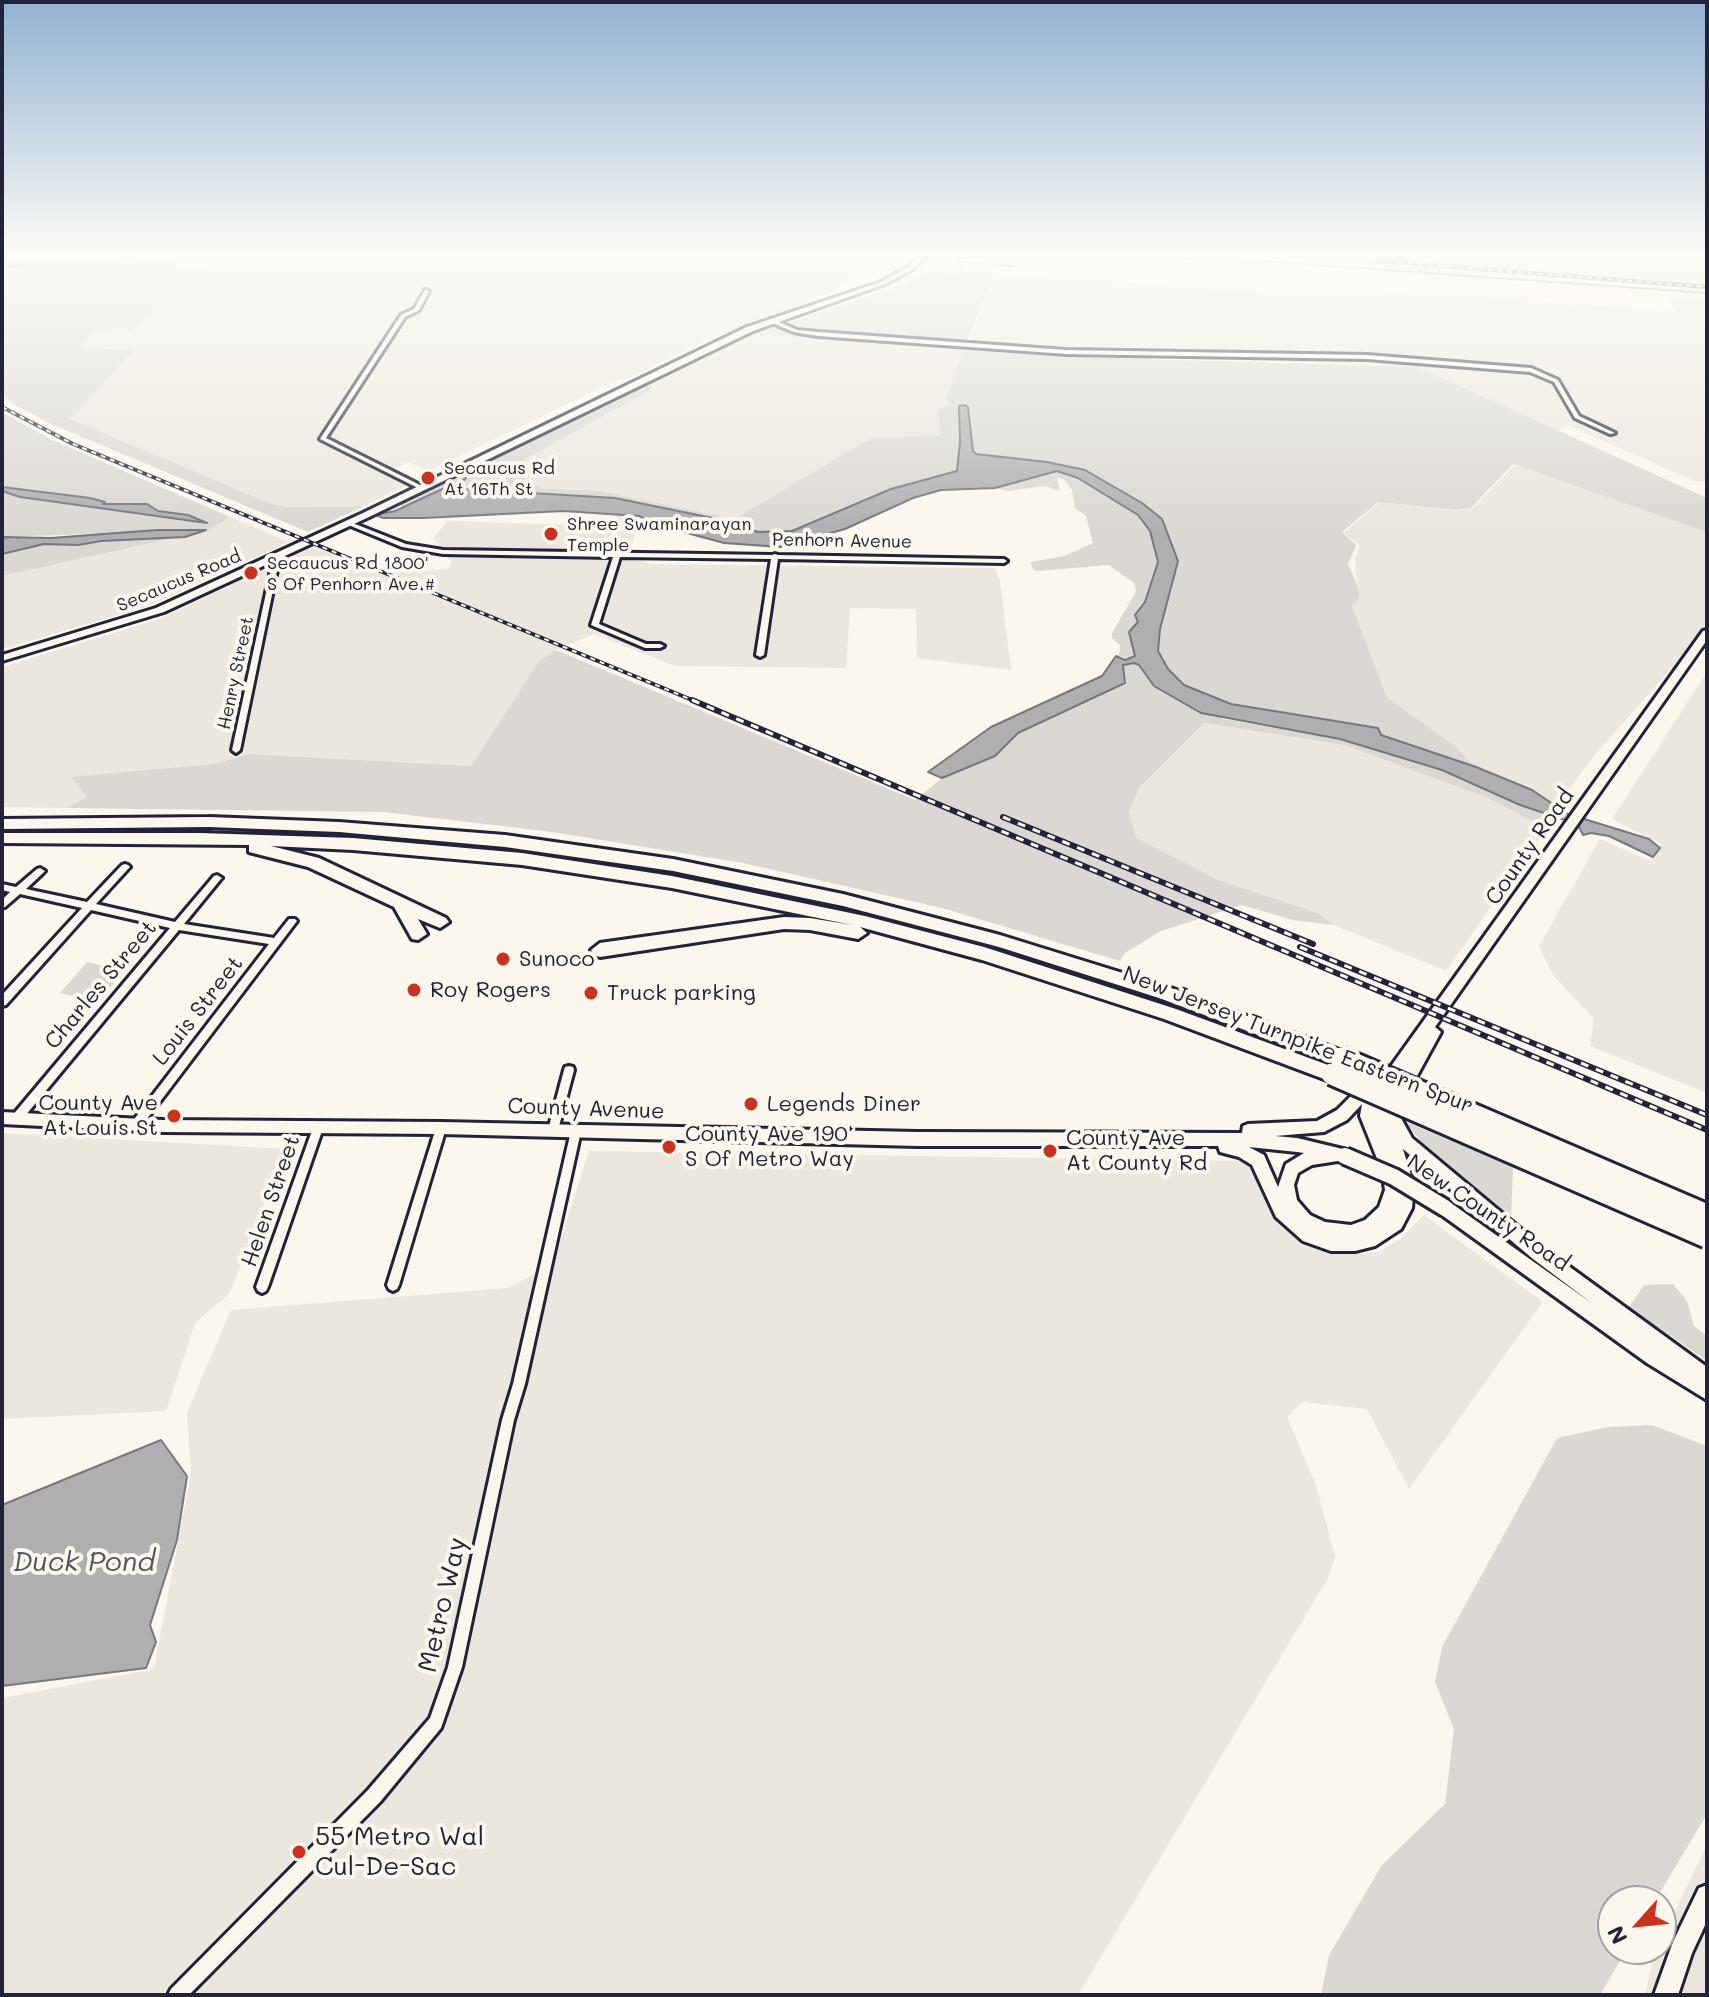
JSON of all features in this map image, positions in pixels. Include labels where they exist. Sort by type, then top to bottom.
[{"type":"highway","name":"New Jersey Turnpike Eastern Spur","points":[[2,829],[188,822],[339,827],[515,842],[682,867],[862,905],[1011,944],[1207,1008],[1707,1237]]},
{"type":"highway","name":"New Jersey Turnpike Eastern Spur","points":[[2,829],[104,837],[324,842],[485,855],[569,865],[797,907],[943,943],[1336,1066],[1707,1215]]},
{"type":"highway","points":[[104,837],[252,848],[286,854],[321,866],[440,922]]},
{"type":"highway","points":[[399,903],[418,934]]},
{"type":"highway","points":[[600,950],[749,928],[803,924],[1065,979]]},
{"type":"main road","name":"Secaucus Road","points":[[2,658],[143,617],[717,347]]},
{"type":"main road","name":"County Road","points":[[1345,1156],[1304,1160],[1292,1169],[1287,1179],[1286,1191],[1292,1208],[1308,1223],[1328,1231],[1363,1229],[1380,1219],[1390,1205],[1393,1190],[1390,1171],[1369,1123],[1370,1098],[1387,1084],[1459,987],[1707,633]]},
{"type":"main road","points":[[1459,987],[1394,1102],[1392,1113],[1398,1129],[1413,1150],[1656,1350],[1707,1378]]},
{"type":"main road","points":[[1099,1140],[1172,1131],[1282,1131],[1319,1127],[1342,1115],[1398,1056],[1420,1038]]},
{"type":"main road","points":[[1169,1140],[1246,1152],[1262,1165],[1279,1208],[1299,1229],[1331,1244],[1362,1243],[1380,1236],[1395,1224],[1405,1201],[1405,1175],[1379,1112],[1379,1099],[1387,1084]]},
{"type":"main road","name":"County Avenue","points":[[9,1118],[136,1125],[1169,1140]]},
{"type":"main road","name":"New County Road","points":[[1169,1140],[1271,1141],[1345,1156],[1407,1183],[1510,1253],[1522,1265],[1656,1350],[1707,1391]]},
{"type":"main road","points":[[1666,1995],[1681,1950],[1707,1896]]},
{"type":"street","points":[[383,347],[323,439],[422,488]]},
{"type":"street","points":[[1000,347],[1066,352],[1367,357],[1531,370],[1556,381],[1577,417],[1612,433]]},
{"type":"street","name":"Penhorn Avenue","points":[[348,523],[404,546],[436,552],[1004,561]]},
{"type":"street","points":[[617,554],[595,625],[645,646],[660,646]]},
{"type":"street","name":"Henry Street","points":[[236,750],[277,556]]},
{"type":"street","points":[[760,655],[775,556]]},
{"type":"street","points":[[2,1002],[125,867]]},
{"type":"street","points":[[2,905],[40,871]]},
{"type":"street","name":"Charles Street","points":[[9,1118],[217,878]]},
{"type":"street","points":[[2,887],[178,926],[276,942]]},
{"type":"street","name":"Louis Street","points":[[136,1125],[292,921]]},
{"type":"street","points":[[553,1130],[569,1070]]},
{"type":"street","name":"Helen Street","points":[[262,1287],[318,1128]]},
{"type":"street","points":[[393,1285],[441,1128]]},
{"type":"street","name":"Metro Way","points":[[177,1995],[374,1796],[436,1723],[455,1667],[508,1420],[519,1384],[576,1131]]},
{"type":"shaded area","points":[[2,347],[135,350],[70,419],[269,503],[285,507],[364,506],[308,532],[49,423],[2,395]]},
{"type":"shaded area","points":[[693,347],[428,471],[409,462],[392,470],[415,481],[364,506],[285,507],[69,419],[134,351],[78,349]]},
{"type":"shaded area","points":[[727,347],[963,350],[946,397],[950,405],[941,436],[871,438],[734,519],[601,491],[542,488],[506,469],[653,388],[645,385]]},
{"type":"shaded area","points":[[927,347],[965,347],[964,350],[1045,356],[1418,367],[1707,498],[1707,532],[1513,464],[1471,508],[1455,510],[1378,502],[1342,532],[1356,545],[1348,564],[1359,590],[1358,600],[1352,605],[1387,697],[1456,747],[1475,767],[1381,735],[1377,728],[1231,704],[1184,685],[1168,669],[1158,651],[1160,629],[1177,561],[1162,519],[1142,503],[1085,470],[976,454],[973,451],[968,407],[965,405],[959,406],[957,471],[891,489],[792,531],[758,532],[732,522],[615,498],[464,489],[460,485],[464,479],[404,507],[398,504],[647,386],[654,388],[507,469],[542,488],[601,491],[734,519],[871,438],[941,436],[938,410],[950,405],[946,397],[963,350]]},
{"type":"shaded area","points":[[1707,347],[1707,482],[1695,481],[1569,426],[1557,431],[1417,367],[968,349]]},
{"type":"shaded area","points":[[2,412],[50,439],[228,516],[224,522],[206,530],[2,537],[2,491],[49,502],[204,522],[188,515],[158,511],[147,504],[99,504],[38,490],[2,487]]},
{"type":"shaded area","points":[[1515,465],[1707,531],[1707,623],[1685,654],[1597,752],[1564,796],[1554,803],[1475,767],[1456,747],[1387,697],[1352,604],[1358,599],[1355,559],[1360,546],[1344,533],[1380,502],[1457,511],[1473,508]]},
{"type":"shaded area","points":[[1056,471],[1078,478],[1138,515],[1150,531],[1158,562],[1138,622],[1129,633],[1135,655],[1131,659],[1119,656],[1120,645],[1112,638],[1112,633],[1136,592],[1134,583],[1109,565],[1038,571],[1031,564],[1064,556],[1093,543],[1086,516],[1075,508],[1072,490],[1067,483],[1057,478],[1058,491],[1045,486],[1008,491],[995,488]]},
{"type":"shaded area","points":[[615,515],[639,516],[630,554],[650,564],[995,568],[1000,581],[1011,670],[917,658],[916,609],[850,608],[846,668],[675,666],[594,634],[539,661],[471,766],[249,754],[213,764],[72,778],[87,798],[66,808],[2,807],[2,667],[159,619],[314,546],[381,573],[448,569],[451,562],[433,538],[448,521],[612,526]]},
{"type":"shaded area","points":[[228,516],[289,542],[146,607],[2,649],[2,576],[188,535],[224,522]]},
{"type":"shaded area","points":[[183,536],[2,576],[2,554],[45,544],[82,545]]},
{"type":"shaded area","points":[[556,650],[915,800],[942,778],[995,756],[1018,733],[1125,684],[1123,665],[1134,663],[1139,665],[1154,686],[1223,719],[1340,739],[1442,770],[1520,805],[1552,815],[1546,829],[1488,798],[1344,745],[1204,723],[1139,788],[1129,811],[1136,838],[1218,880],[1318,913],[1334,925],[1292,920],[1242,905],[1161,931],[1125,953],[1120,961],[942,908],[743,863],[552,832],[383,812],[66,808],[87,797],[71,777],[213,764],[249,754],[471,766],[539,661]]},
{"type":"shaded area","points":[[1707,672],[1707,1093],[1590,1046],[1594,1019],[1553,975],[1539,946],[1600,839],[1650,861],[1660,848],[1661,844],[1612,819]]},
{"type":"shaded area","points":[[1204,723],[1344,745],[1488,798],[1546,829],[1446,971],[1334,925],[1318,913],[1218,880],[1136,839],[1129,811],[1139,788]]},
{"type":"shaded area","points":[[87,962],[125,971],[97,1002],[60,993]]},
{"type":"shaded area","points":[[1406,1122],[1513,1167],[1511,1219],[1429,1153]]},
{"type":"shaded area","points":[[2,1133],[286,1149],[230,1293],[195,1323],[166,1411],[2,1419]]},
{"type":"shaded area","points":[[589,1151],[1245,1161],[1257,1170],[1267,1205],[1280,1225],[1303,1243],[1358,1254],[1379,1252],[1400,1239],[1424,1215],[1543,1302],[1409,1489],[1367,1409],[1302,1402],[1287,1417],[1316,1485],[1335,1556],[1328,1578],[1078,1995],[2,1995],[2,1698],[154,1669],[191,1473],[187,1412],[231,1310],[508,1288],[553,1264]]},
{"type":"shaded area","points":[[1673,1284],[1687,1301],[1694,1326],[1707,1336],[1707,1361],[1629,1307],[1644,1285]]},
{"type":"shaded area","points":[[1652,1425],[1707,1446],[1707,1814],[1665,1885],[1597,1885],[1597,1965],[1618,1965],[1600,1995],[1321,1995],[1329,1955],[1382,1865],[1445,1804],[1454,1729],[1435,1682],[1442,1647],[1557,1438],[1608,1427]]},
{"type":"shaded area","points":[[1707,1845],[1707,1995],[1645,1995],[1652,1965],[1677,1965],[1677,1907]]},
{"type":"water","points":[[959,406],[968,407],[973,451],[976,454],[1085,470],[1142,503],[1162,519],[1178,561],[1160,629],[1158,651],[1168,669],[1184,685],[1231,704],[1378,728],[1381,735],[1476,767],[1532,790],[1568,814],[1649,839],[1660,848],[1653,857],[1609,836],[1583,835],[1579,827],[1565,820],[1520,805],[1442,770],[1340,739],[1201,713],[1154,686],[1139,665],[1134,663],[1123,665],[1125,683],[1018,733],[995,756],[942,778],[928,772],[991,727],[1102,676],[1116,656],[1125,660],[1135,656],[1129,632],[1138,622],[1135,615],[1145,602],[1158,562],[1150,531],[1138,515],[1078,478],[1057,471],[995,488],[941,490],[913,498],[845,529],[780,547],[724,543],[661,526],[639,516],[563,511],[424,518],[383,518],[376,515],[395,511],[466,478],[460,485],[464,489],[615,498],[732,522],[758,532],[792,531],[891,489],[957,471]]},
{"type":"water","points":[[2,487],[90,498],[105,502],[103,504],[147,504],[158,511],[188,515],[207,523],[20,497],[2,491]]},
{"type":"water","points":[[157,530],[206,530],[185,537],[78,545],[44,544],[2,554],[2,537],[51,538]]},
{"type":"water","name":"Duck Pond","points":[[161,1440],[187,1476],[177,1540],[150,1625],[156,1642],[146,1668],[2,1686],[2,1505]]},
{"type":"railway","points":[[2,407],[73,444],[697,702]]},
{"type":"railway","points":[[692,700],[1707,1130]]},
{"type":"railway","points":[[1003,817],[1313,944]]},
{"type":"railway","points":[[1300,947],[1707,1115]]},
{"type":"place","name":"Secaucus Rd At 16Th St","points":[[428,478]]},
{"type":"place","name":"Shree Swaminarayan Temple","points":[[551,534]]},
{"type":"place","name":"Secaucus Rd 1800' S Of Penhorn Ave.#","points":[[251,573]]},
{"type":"place","name":"Sunoco","points":[[503,959]]},
{"type":"place","name":"Roy Rogers","points":[[414,990]]},
{"type":"place","name":"Truck parking","points":[[591,993]]},
{"type":"place","name":"Legends Diner","points":[[751,1104]]},
{"type":"place","name":"County Ave At Louis St","points":[[174,1116]]},
{"type":"place","name":"County Ave 190' S Of Metro Way","points":[[669,1147]]},
{"type":"place","name":"County Ave At County Rd","points":[[1050,1151]]},
{"type":"place","name":"55 Metro Wal Cul-De-Sac","points":[[299,1852]]}]
